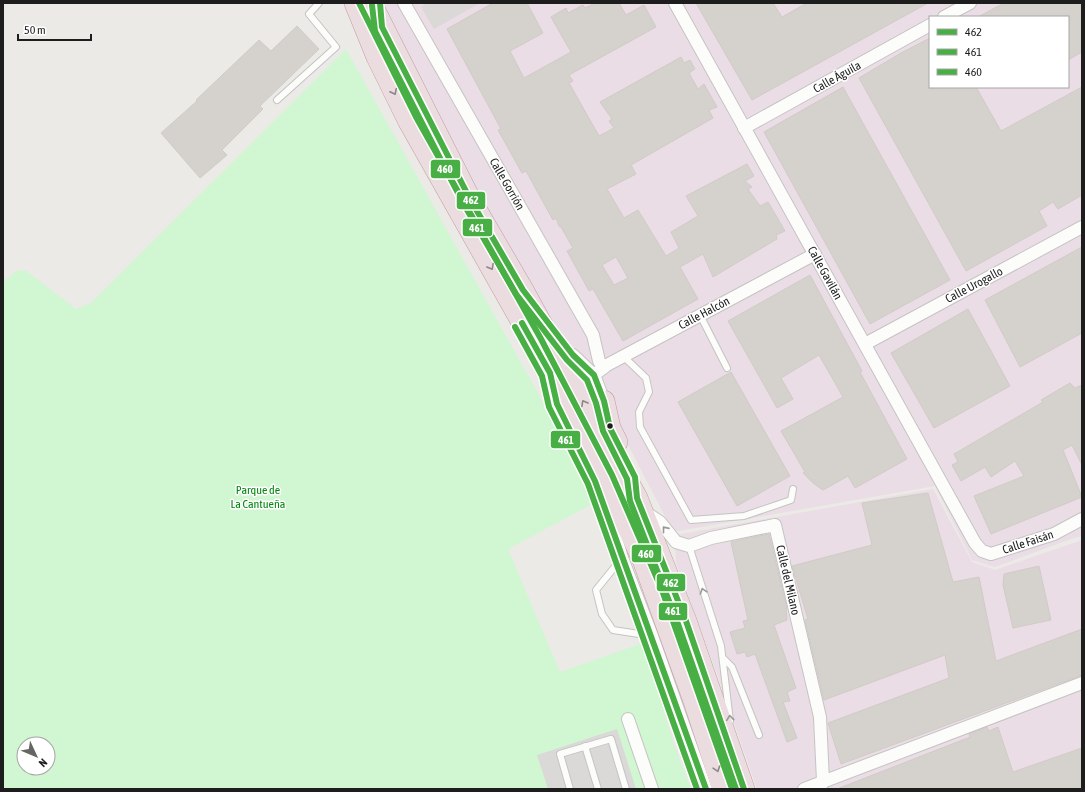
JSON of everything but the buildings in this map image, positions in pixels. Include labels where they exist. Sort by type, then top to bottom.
[{"type":"highway","points":[[350,3],[408,120],[550,373],[604,476],[643,560],[694,701],[740,787]]},
{"type":"highway","points":[[354,3],[377,57]]},
{"type":"highway","points":[[380,10],[470,199],[523,290],[639,504],[686,621],[734,757],[740,787]]},
{"type":"highway","points":[[523,290],[573,355]]},
{"type":"highway","points":[[550,373],[557,404],[595,482],[613,528]]},
{"type":"highway","points":[[604,401],[610,428],[635,477],[639,504]]},
{"type":"street","name":"Calle Gorrión","points":[[404,3],[593,335],[599,361],[599,371],[604,401]]},
{"type":"street","name":"Calle Gavilán","points":[[675,3],[975,543]]},
{"type":"street","points":[[946,16],[970,3]]},
{"type":"street","name":"Calle Águila","points":[[744,128],[929,26]]},
{"type":"street","name":"Calle Urogallo","points":[[865,344],[1082,227]]},
{"type":"street","name":"Calle Halcón","points":[[599,371],[623,356],[815,254]]},
{"type":"street","points":[[573,355],[599,371]]},
{"type":"street","points":[[639,504],[660,522],[676,542],[688,546]]},
{"type":"street","name":"Calle Faisán","points":[[975,543],[982,551],[991,554],[1054,534],[1082,519]]},
{"type":"street","name":"Calle del Milano","points":[[688,546],[711,538],[775,525],[820,717],[822,785]]},
{"type":"street","points":[[613,528],[622,558],[652,636],[706,789]]},
{"type":"street","points":[[804,789],[822,785],[1082,684]]},
{"type":"street","points":[[628,719],[652,789]]},
{"type":"street","points":[[695,758],[699,789]]},
{"type":"lane","points":[[277,100],[336,47],[309,14],[319,3]]},
{"type":"lane","points":[[700,315],[727,368]]},
{"type":"lane","points":[[623,356],[646,378],[649,392],[639,412],[640,427],[690,520],[744,516],[791,500],[793,489]]},
{"type":"lane","points":[[688,546],[724,660],[734,757]]},
{"type":"lane","points":[[622,558],[596,590],[602,614],[613,630],[652,636]]},
{"type":"lane","points":[[724,660],[732,667],[759,735]]},
{"type":"lane","points":[[570,789],[560,754],[611,739],[626,789]]},
{"type":"lane","points":[[585,746],[598,789]]},
{"type":"shaded area","points":[[384,3],[1082,3],[1082,536],[995,567],[972,560],[935,486],[673,532],[621,431],[571,364],[392,37]]},
{"type":"shaded area","points":[[426,3],[480,3],[434,29],[421,7]]},
{"type":"shaded area","points":[[933,489],[972,562],[995,570],[1082,540],[1082,789],[757,789],[676,563],[675,535]]},
{"type":"shaded area","points":[[617,729],[636,789],[548,789],[537,755]]},
{"type":"green space","name":"Parque de La Cantueña","points":[[346,49],[598,501],[508,549],[560,672],[643,643],[673,742],[691,789],[3,789],[3,282],[16,271],[25,270],[76,309],[91,303]]},
{"type":"transit line","name":"460","points":[[359,3],[416,117],[541,339],[612,475],[662,590],[731,786]]},
{"type":"transit line","name":"462","points":[[380,3],[382,27],[470,199],[523,290],[573,355],[594,375],[604,401],[610,428],[635,477],[637,498],[686,621],[744,789]]},
{"type":"transit line","name":"461","points":[[372,5],[375,31],[463,203],[516,294],[567,360],[587,380],[596,403],[603,431],[627,479],[630,501],[678,624],[736,789]]},
{"type":"transit line","name":"462","points":[[522,323],[550,373],[557,404],[595,481],[706,789]]},
{"type":"transit line","name":"461","points":[[515,327],[542,376],[549,407],[588,484],[697,789]]}]
